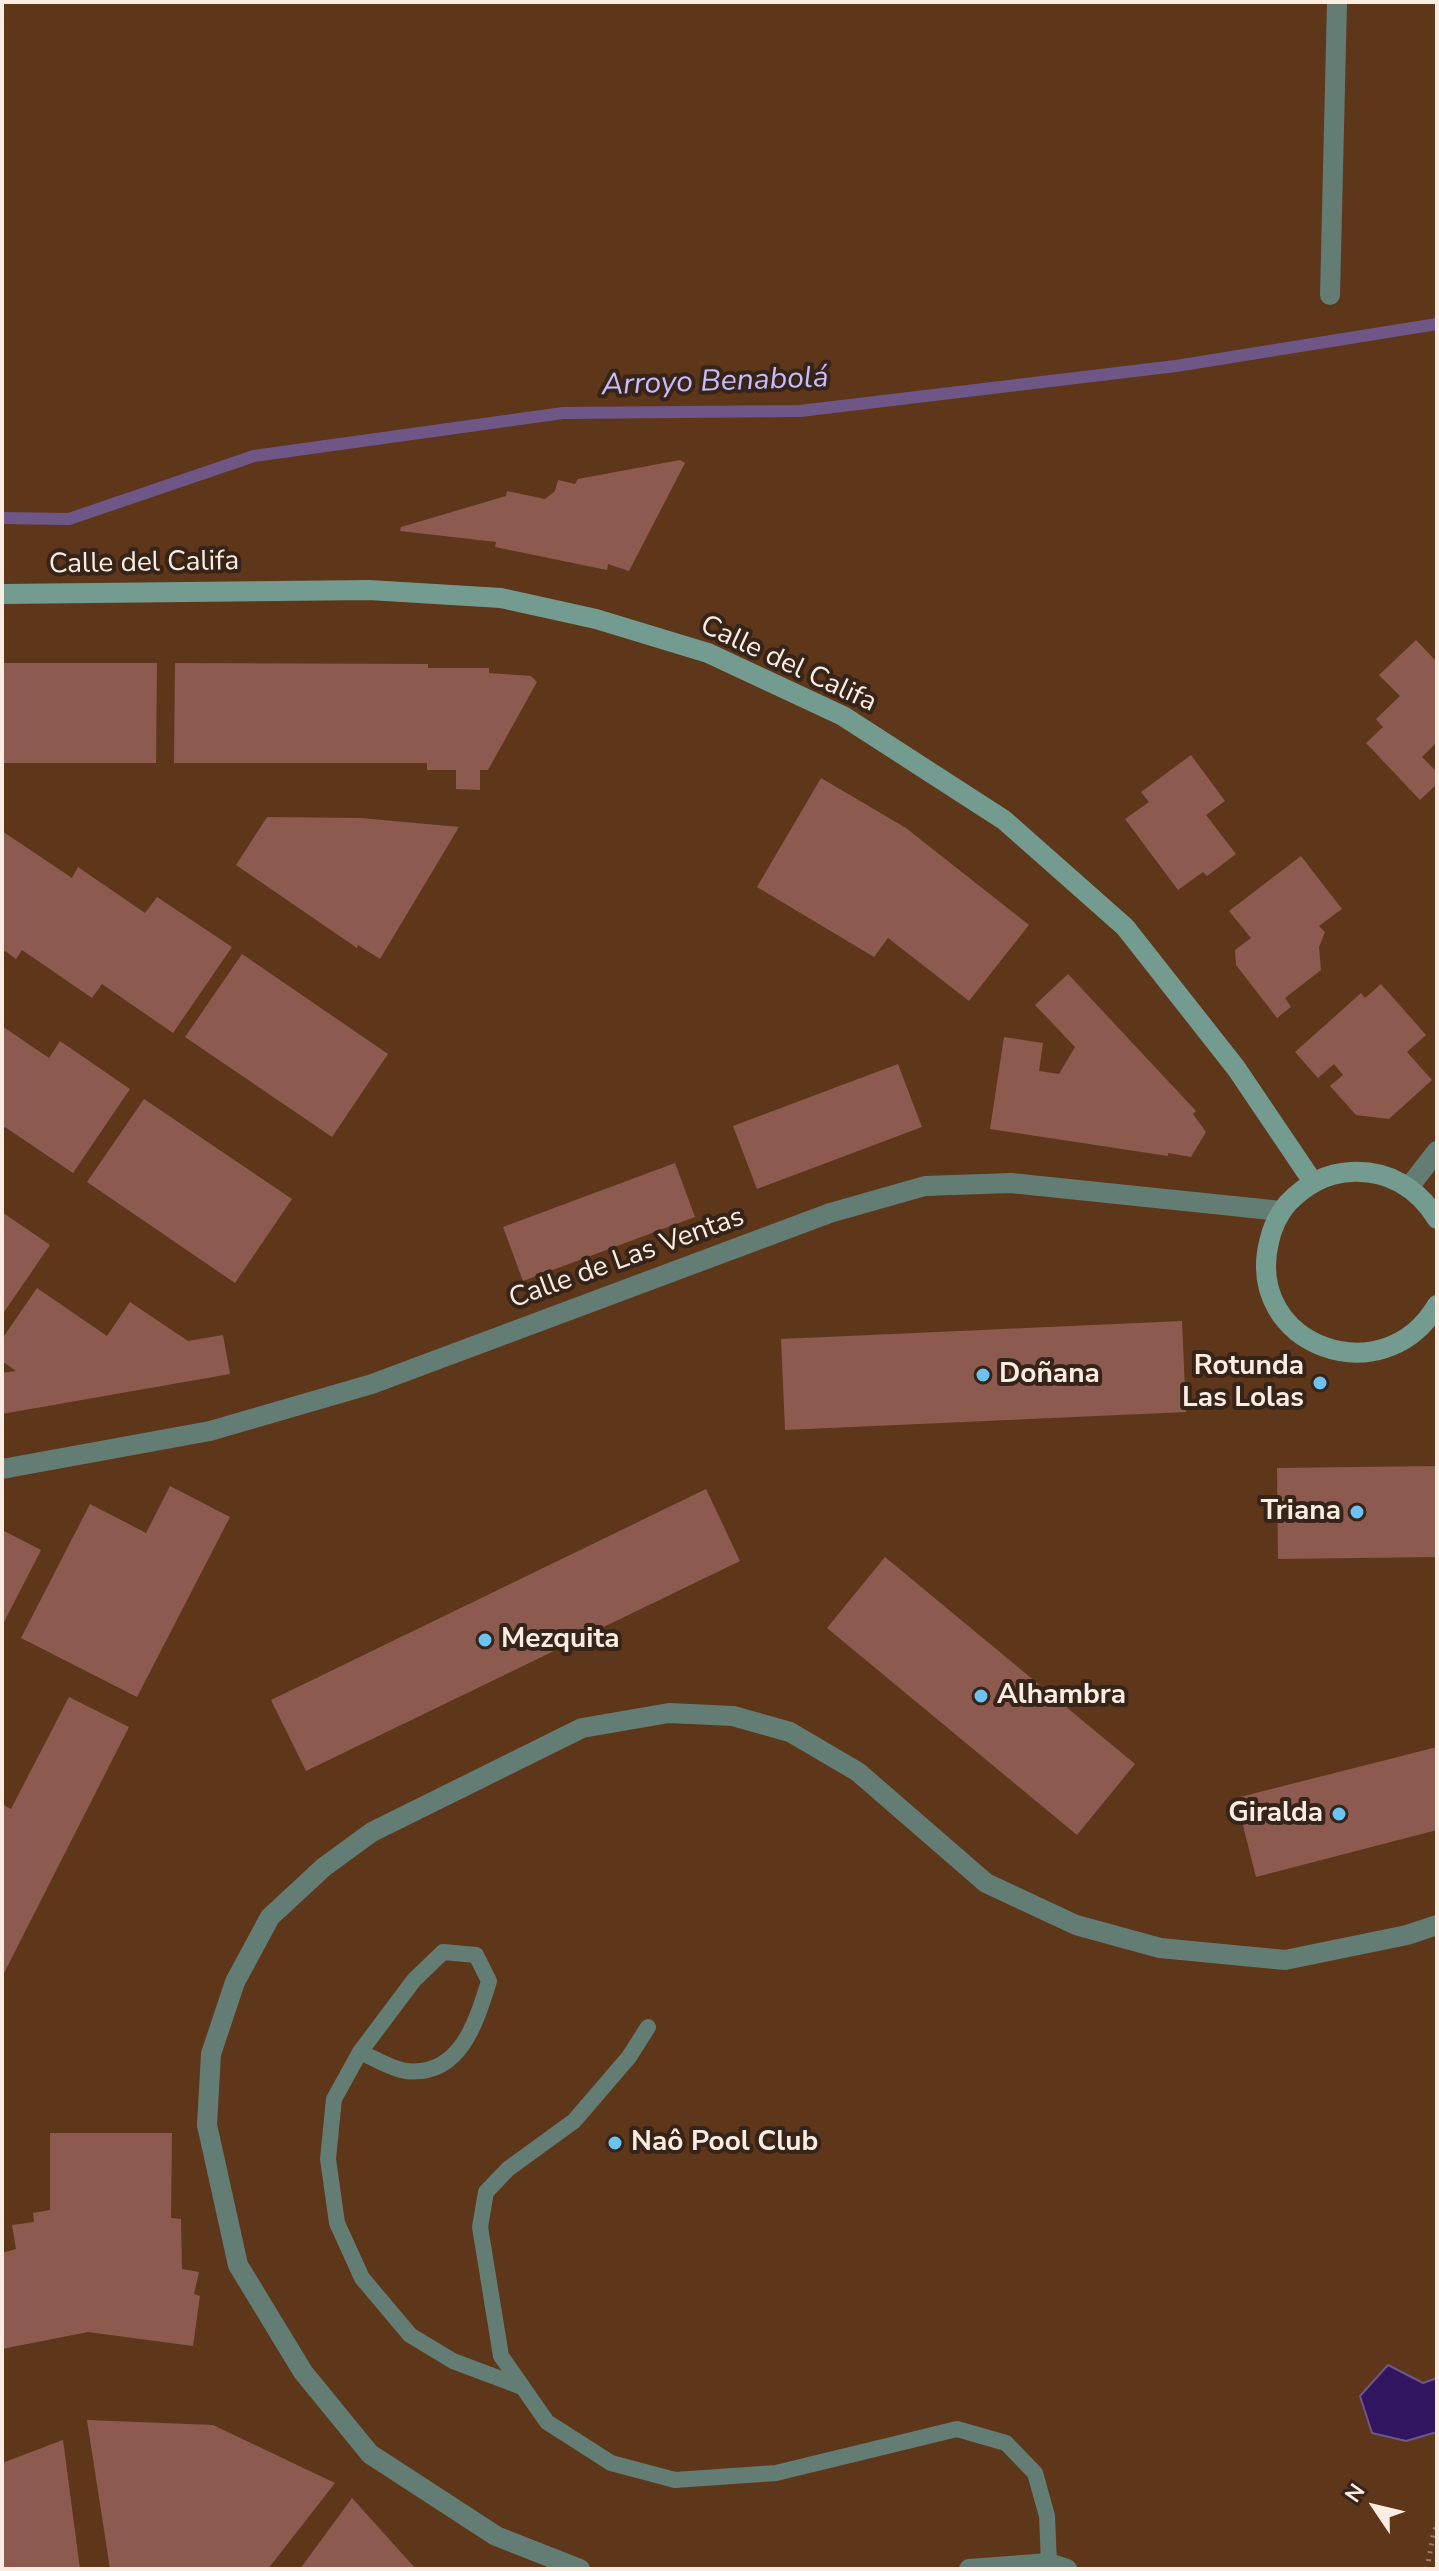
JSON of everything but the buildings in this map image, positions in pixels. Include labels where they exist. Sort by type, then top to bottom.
[{"type":"street","points":[[1330,295],[1337,2]]},
{"type":"street","name":"Calle del Califa","points":[[2,594],[369,590],[501,598],[596,619],[708,653],[843,716],[1004,820],[1125,927],[1236,1068],[1313,1182]]},
{"type":"street","points":[[1409,1187],[1437,1151]]},
{"type":"street","points":[[1437,1219],[1428,1204],[1409,1187],[1394,1179],[1362,1171],[1337,1174],[1313,1182],[1295,1195],[1281,1211],[1265,1255],[1267,1279],[1274,1302],[1286,1321],[1303,1337],[1324,1348],[1347,1354],[1371,1353],[1393,1346],[1414,1334],[1437,1305]]},
{"type":"street","name":"Calle de Las Ventas","points":[[2,1469],[210,1431],[372,1384],[830,1213],[925,1186],[1011,1183],[1281,1211]]},
{"type":"street","points":[[578,2569],[496,2536],[370,2454],[303,2372],[238,2265],[207,2125],[211,2054],[235,1982],[270,1917],[324,1867],[372,1832],[582,1728],[669,1713],[733,1716],[790,1732],[858,1772],[986,1883],[1076,1925],[1160,1948],[1285,1960],[1407,1935],[1437,1925]]},
{"type":"street","points":[[969,2569],[1058,2566]]},
{"type":"lane","points":[[360,2052],[404,2071],[433,2070],[459,2053],[479,2013],[489,1981],[476,1955],[443,1952],[414,1980],[360,2052],[334,2099],[328,2159],[337,2223],[362,2278],[410,2335],[453,2361],[522,2387]]},
{"type":"lane","points":[[648,2027],[629,2057],[574,2121],[508,2169],[486,2192],[480,2227],[501,2356],[547,2422],[611,2463],[675,2480],[776,2473],[957,2429],[1006,2443],[1035,2473],[1058,2566]]},
{"type":"path","points":[[1427,2569],[1437,2526]]},
{"type":"shaded area","points":[[1388,2365],[1423,2383],[1437,2378],[1437,2432],[1406,2441],[1372,2433],[1360,2396]]},
{"type":"waterway","name":"Arroyo Benabolá","points":[[2,518],[69,519],[254,456],[563,413],[800,411],[1176,366],[1437,324]]},
{"type":"place","name":"Doñana","points":[[983,1375]]},
{"type":"place","name":"Rotunda Las Lolas","points":[[1320,1383]]},
{"type":"place","name":"Triana","points":[[1357,1512]]},
{"type":"place","name":"Mezquita","points":[[485,1640]]},
{"type":"place","name":"Alhambra","points":[[981,1696]]},
{"type":"place","name":"Giralda","points":[[1339,1814]]},
{"type":"place","name":"Naô Pool Club","points":[[615,2143]]}]
